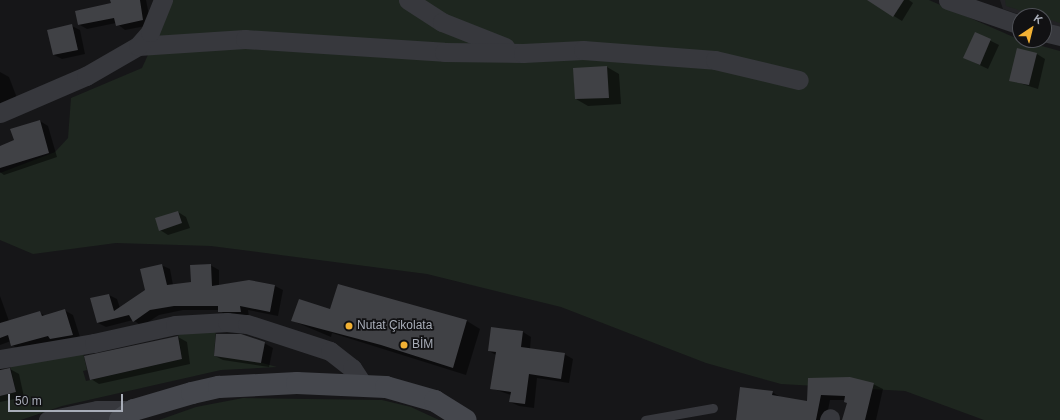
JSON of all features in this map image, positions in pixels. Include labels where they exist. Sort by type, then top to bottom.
[{"type":"main road","points":[[127,415],[219,387],[297,383],[363,384],[386,387],[423,397],[444,406],[465,420]]},
{"type":"street","points":[[0,113],[86,76],[138,46],[150,32],[163,0]]},
{"type":"street","points":[[408,0],[442,22],[523,53]]},
{"type":"street","points":[[948,0],[1012,22]]},
{"type":"street","points":[[138,46],[244,39],[444,52],[523,53],[583,50],[715,60],[799,80]]},
{"type":"street","points":[[0,359],[94,343],[175,325],[227,322],[247,324],[330,351],[352,368],[363,384]]},
{"type":"street","points":[[48,420],[97,410],[127,415]]},
{"type":"lane","points":[[645,420],[713,408]]},
{"type":"shaded area","points":[[173,0],[929,0],[1012,36],[1012,48],[1049,48],[1060,51],[1060,420],[984,420],[905,391],[781,384],[706,363],[561,307],[427,274],[211,246],[116,243],[33,254],[0,240],[0,173],[55,152],[68,138],[71,98],[142,68]]},
{"type":"shaded area","points":[[1000,0],[1060,0],[1060,27],[1052,24],[1052,8],[1012,8],[1012,12],[1003,9]]},
{"type":"shaded area","points":[[1005,0],[1060,0],[1060,23],[1052,20],[1052,8],[1012,8],[1006,6]]},
{"type":"shaded area","points":[[216,328],[214,356],[248,359],[277,367],[221,370],[62,406],[21,420],[0,420],[0,396],[16,392],[10,365],[83,353],[87,370],[83,371],[86,381],[182,359],[178,333]]},
{"type":"shaded area","points":[[243,398],[382,400],[411,407],[439,420],[159,420],[196,407]]},
{"type":"building","points":[[110,0],[140,0],[143,20],[116,26],[114,18],[78,25],[75,11],[111,3]]},
{"type":"building","points":[[867,0],[904,0],[893,17]]},
{"type":"building","points":[[72,24],[78,50],[53,55],[47,30]]},
{"type":"building","points":[[975,32],[991,39],[980,65],[963,58]]},
{"type":"building","points":[[1017,48],[1037,53],[1029,85],[1009,81]]},
{"type":"building","points":[[607,66],[609,98],[575,99],[573,68]]},
{"type":"building","points":[[40,120],[49,153],[0,168],[0,146],[14,140],[10,129]]},
{"type":"building","points":[[178,211],[182,223],[159,231],[155,218]]},
{"type":"building","points":[[162,264],[167,285],[191,282],[190,265],[211,264],[212,286],[249,280],[275,285],[270,312],[240,306],[241,312],[218,312],[218,306],[174,306],[150,310],[133,322],[129,315],[97,323],[90,298],[109,294],[114,311],[145,290],[140,269]]},
{"type":"building","points":[[338,284],[467,320],[453,368],[381,345],[291,321],[299,299],[330,309]]},
{"type":"building","points":[[65,309],[73,335],[50,339],[48,336],[11,346],[8,335],[0,338],[0,323],[40,311],[42,316]]},
{"type":"building","points":[[491,327],[523,331],[521,347],[565,353],[561,379],[529,374],[525,404],[509,402],[511,392],[490,389],[496,352],[488,351]]},
{"type":"building","points":[[216,334],[241,334],[265,342],[261,363],[214,356]]},
{"type":"building","points":[[178,336],[182,359],[90,380],[84,356]]},
{"type":"building","points":[[10,368],[16,392],[0,396],[0,370]]},
{"type":"building","points":[[850,377],[874,383],[865,420],[842,420],[847,403],[844,402],[845,396],[821,395],[816,420],[736,420],[740,387],[773,391],[772,395],[807,401],[808,378]]},
{"type":"place","name":"Nutat Çikolata","points":[[349,326]]},
{"type":"place","name":"BİM","points":[[404,345]]}]
